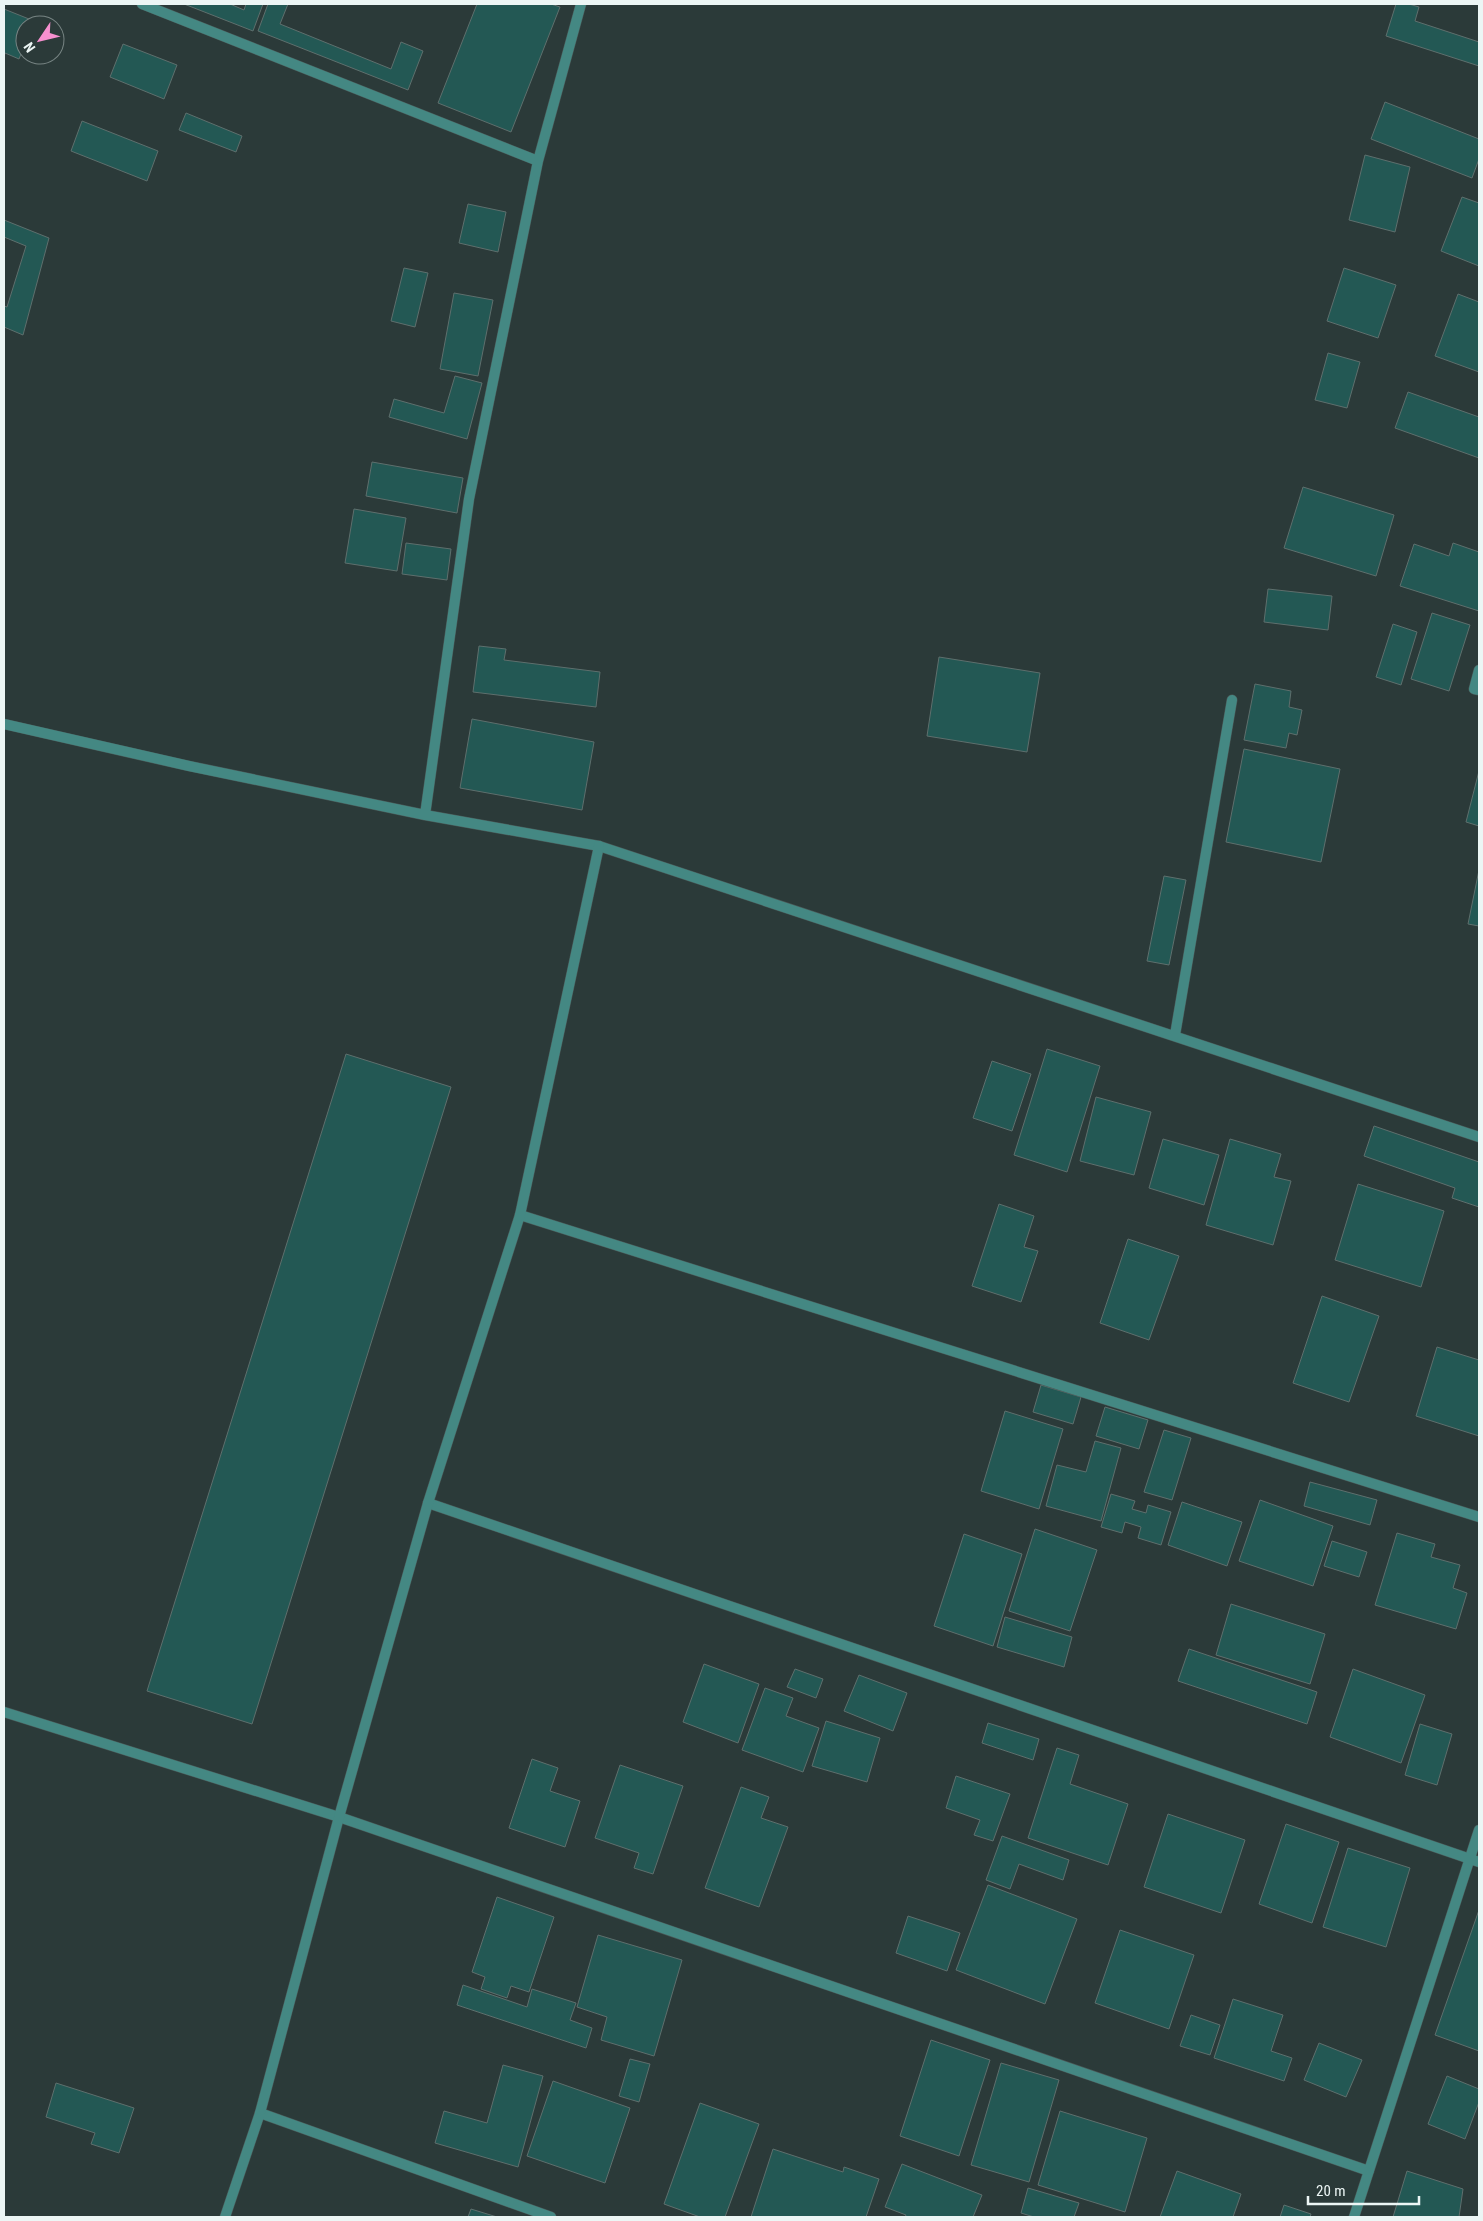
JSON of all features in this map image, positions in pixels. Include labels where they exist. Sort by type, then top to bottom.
[{"type":"street","points":[[142,4],[538,161]]},
{"type":"street","points":[[425,815],[469,499],[538,161],[582,4]]},
{"type":"street","points":[[1479,670],[1474,689],[1479,690]]},
{"type":"street","points":[[1175,1035],[1232,700]]},
{"type":"street","points":[[4,724],[189,766],[425,815],[599,846],[1479,1137]]},
{"type":"street","points":[[225,2217],[260,2113],[339,1817],[428,1503],[520,1215],[599,846]]},
{"type":"street","points":[[520,1215],[1479,1517]]},
{"type":"street","points":[[428,1503],[1474,1861]]},
{"type":"street","points":[[4,1712],[339,1817],[1369,2171]]},
{"type":"street","points":[[1354,2217],[1474,1861],[1479,1830]]},
{"type":"street","points":[[260,2113],[551,2217]]},
{"type":"building","points":[[184,4],[230,4],[244,10],[246,4],[263,4],[253,31]]},
{"type":"building","points":[[268,4],[288,4],[280,24],[391,69],[401,42],[423,51],[408,90],[258,31]]},
{"type":"building","points":[[477,4],[551,4],[560,7],[511,132],[438,103]]},
{"type":"building","points":[[1396,4],[1409,4],[1419,7],[1415,21],[1479,42],[1479,66],[1386,36]]},
{"type":"building","points":[[4,9],[19,15],[15,15],[15,57],[5,53],[4,57]]},
{"type":"building","points":[[123,44],[177,65],[164,99],[110,77]]},
{"type":"building","points":[[1385,102],[1479,139],[1479,159],[1472,178],[1371,139]]},
{"type":"building","points":[[186,113],[242,136],[236,152],[179,130]]},
{"type":"building","points":[[82,121],[158,151],[147,181],[71,151]]},
{"type":"building","points":[[1365,155],[1410,167],[1395,232],[1349,220]]},
{"type":"building","points":[[1462,197],[1479,203],[1479,266],[1441,251]]},
{"type":"building","points":[[468,204],[506,212],[498,252],[459,243]]},
{"type":"building","points":[[4,220],[49,238],[23,335],[4,327],[4,306],[7,307],[26,246],[4,237]]},
{"type":"building","points":[[404,268],[428,273],[415,327],[391,321]]},
{"type":"building","points":[[1344,268],[1396,285],[1378,338],[1327,321]]},
{"type":"building","points":[[454,293],[493,300],[478,376],[440,369]]},
{"type":"building","points":[[1458,294],[1479,302],[1479,372],[1435,356]]},
{"type":"building","points":[[1328,353],[1360,362],[1347,408],[1315,400]]},
{"type":"building","points":[[455,376],[482,383],[467,439],[389,417],[394,399],[444,413]]},
{"type":"building","points":[[1408,392],[1479,417],[1479,458],[1395,428]]},
{"type":"building","points":[[372,462],[463,478],[457,513],[366,496]]},
{"type":"building","points":[[1303,487],[1394,515],[1376,576],[1284,548]]},
{"type":"building","points":[[354,509],[406,518],[397,571],[345,563]]},
{"type":"building","points":[[406,543],[451,549],[447,580],[402,574]]},
{"type":"building","points":[[1453,543],[1479,552],[1479,611],[1400,586],[1414,544],[1449,556]]},
{"type":"building","points":[[1268,589],[1332,596],[1328,630],[1264,622]]},
{"type":"building","points":[[1432,613],[1470,625],[1449,691],[1411,679]]},
{"type":"building","points":[[1393,624],[1417,632],[1401,685],[1376,677]]},
{"type":"building","points":[[479,646],[506,649],[504,660],[600,672],[596,707],[473,692]]},
{"type":"building","points":[[939,657],[1040,673],[1027,752],[927,736]]},
{"type":"building","points":[[1255,684],[1291,691],[1289,707],[1302,710],[1297,735],[1289,733],[1286,748],[1244,740]]},
{"type":"building","points":[[472,719],[594,742],[582,810],[460,788]]},
{"type":"building","points":[[1244,749],[1340,769],[1321,862],[1226,842]]},
{"type":"building","points":[[1479,771],[1479,826],[1466,822]]},
{"type":"building","points":[[1479,870],[1479,926],[1468,924]]},
{"type":"building","points":[[1164,876],[1186,880],[1169,965],[1147,961]]},
{"type":"building","points":[[1047,1049],[1100,1066],[1067,1172],[1014,1155]]},
{"type":"building","points":[[346,1054],[451,1087],[252,1724],[147,1691]]},
{"type":"building","points":[[992,1061],[1031,1074],[1012,1131],[973,1118]]},
{"type":"building","points":[[1096,1097],[1151,1112],[1134,1175],[1080,1161]]},
{"type":"building","points":[[1374,1126],[1479,1162],[1479,1207],[1452,1198],[1455,1188],[1364,1156]]},
{"type":"building","points":[[1163,1139],[1219,1155],[1204,1205],[1149,1188]]},
{"type":"building","points":[[1230,1139],[1281,1154],[1274,1177],[1291,1181],[1273,1245],[1206,1225]]},
{"type":"building","points":[[1358,1184],[1444,1211],[1421,1287],[1335,1260]]},
{"type":"building","points":[[999,1204],[1034,1216],[1024,1247],[1038,1251],[1021,1302],[972,1286]]},
{"type":"building","points":[[1128,1239],[1179,1256],[1149,1340],[1100,1323]]},
{"type":"building","points":[[1322,1296],[1379,1316],[1349,1402],[1293,1383]]},
{"type":"building","points":[[1437,1347],[1479,1360],[1479,1436],[1416,1416]]},
{"type":"building","points":[[1041,1385],[1081,1397],[1073,1424],[1033,1412]]},
{"type":"building","points":[[1105,1407],[1148,1420],[1139,1449],[1096,1436]]},
{"type":"building","points":[[1005,1411],[1063,1429],[1039,1509],[981,1491]]},
{"type":"building","points":[[1164,1430],[1191,1438],[1172,1500],[1144,1492]]},
{"type":"building","points":[[1095,1441],[1121,1448],[1101,1521],[1046,1506],[1057,1465],[1086,1472]]},
{"type":"building","points":[[1310,1482],[1377,1500],[1370,1525],[1304,1506]]},
{"type":"building","points":[[1111,1494],[1135,1501],[1132,1509],[1146,1513],[1148,1505],[1171,1512],[1161,1545],[1138,1538],[1141,1527],[1125,1522],[1122,1533],[1101,1527]]},
{"type":"building","points":[[1260,1500],[1333,1526],[1313,1586],[1239,1561]]},
{"type":"building","points":[[1182,1502],[1242,1522],[1227,1566],[1168,1545]]},
{"type":"building","points":[[1035,1529],[1097,1550],[1070,1631],[1009,1611]]},
{"type":"building","points":[[1397,1533],[1435,1544],[1431,1557],[1460,1565],[1453,1588],[1467,1593],[1456,1629],[1375,1605]]},
{"type":"building","points":[[964,1534],[1022,1554],[993,1646],[934,1626]]},
{"type":"building","points":[[1332,1541],[1367,1552],[1359,1577],[1324,1566]]},
{"type":"building","points":[[1231,1604],[1325,1634],[1310,1684],[1216,1655]]},
{"type":"building","points":[[1005,1617],[1072,1637],[1064,1667],[997,1647]]},
{"type":"building","points":[[1189,1649],[1317,1692],[1307,1724],[1178,1681]]},
{"type":"building","points":[[704,1664],[759,1684],[738,1743],[683,1722]]},
{"type":"building","points":[[795,1669],[823,1679],[816,1698],[787,1687]]},
{"type":"building","points":[[1353,1669],[1425,1695],[1401,1763],[1330,1737]]},
{"type":"building","points":[[859,1675],[907,1693],[893,1731],[844,1711]]},
{"type":"building","points":[[765,1688],[793,1698],[786,1716],[819,1728],[803,1772],[742,1750]]},
{"type":"building","points":[[826,1721],[880,1738],[867,1782],[812,1766]]},
{"type":"building","points":[[988,1723],[1039,1739],[1033,1760],[982,1743]]},
{"type":"building","points":[[1420,1724],[1452,1734],[1437,1785],[1405,1775]]},
{"type":"building","points":[[1057,1748],[1079,1755],[1070,1784],[1128,1804],[1108,1865],[1028,1838]]},
{"type":"building","points":[[532,1759],[558,1768],[550,1791],[580,1801],[565,1847],[509,1828]]},
{"type":"building","points":[[620,1765],[683,1786],[653,1874],[634,1868],[639,1853],[595,1838]]},
{"type":"building","points":[[956,1776],[1010,1794],[993,1841],[974,1835],[980,1820],[946,1808]]},
{"type":"building","points":[[741,1787],[769,1797],[761,1818],[788,1827],[759,1907],[705,1888]]},
{"type":"building","points":[[1168,1814],[1245,1840],[1221,1913],[1144,1887]]},
{"type":"building","points":[[1286,1824],[1339,1842],[1312,1923],[1259,1904]]},
{"type":"building","points":[[1002,1836],[1069,1860],[1063,1880],[1019,1864],[1010,1889],[986,1880]]},
{"type":"building","points":[[1348,1848],[1410,1868],[1386,1947],[1323,1927]]},
{"type":"building","points":[[988,1885],[1077,1919],[1045,2004],[956,1970]]},
{"type":"building","points":[[497,1897],[554,1917],[529,1992],[511,1986],[507,1998],[481,1989],[485,1977],[472,1972]]},
{"type":"building","points":[[1479,1910],[1479,2051],[1435,2035]]},
{"type":"building","points":[[908,1916],[960,1933],[947,1971],[896,1953]]},
{"type":"building","points":[[1120,1930],[1194,1955],[1169,2029],[1095,2003]]},
{"type":"building","points":[[598,1935],[682,1960],[654,2056],[601,2040],[607,2017],[577,2007]]},
{"type":"building","points":[[463,1985],[527,2007],[532,1989],[576,2003],[570,2020],[592,2028],[586,2048],[457,2005]]},
{"type":"building","points":[[1233,1999],[1283,2015],[1271,2051],[1292,2058],[1284,2081],[1214,2058]]},
{"type":"building","points":[[1191,2015],[1220,2025],[1210,2055],[1180,2046]]},
{"type":"building","points":[[931,2040],[990,2060],[959,2156],[900,2136]]},
{"type":"building","points":[[1319,2043],[1362,2060],[1346,2097],[1304,2080]]},
{"type":"building","points":[[630,2059],[650,2064],[639,2102],[619,2096]]},
{"type":"building","points":[[1001,2063],[1059,2080],[1029,2182],[971,2165]]},
{"type":"building","points":[[503,2065],[543,2076],[518,2167],[435,2143],[444,2111],[487,2123]]},
{"type":"building","points":[[1447,2076],[1479,2089],[1479,2102],[1465,2139],[1428,2124]]},
{"type":"building","points":[[553,2081],[630,2108],[605,2183],[527,2156]]},
{"type":"building","points":[[56,2083],[134,2108],[119,2153],[91,2144],[95,2133],[46,2117]]},
{"type":"building","points":[[700,2103],[759,2124],[725,2217],[700,2217],[664,2204]]},
{"type":"building","points":[[1060,2111],[1147,2138],[1125,2212],[1038,2185]]},
{"type":"building","points":[[773,2149],[843,2172],[844,2167],[879,2179],[866,2217],[751,2217]]},
{"type":"building","points":[[902,2164],[982,2195],[973,2217],[905,2217],[906,2215],[885,2207]]},
{"type":"building","points":[[1177,2171],[1241,2194],[1233,2217],[1160,2217]]},
{"type":"building","points":[[1407,2171],[1463,2189],[1459,2217],[1393,2217]]},
{"type":"building","points":[[1028,2188],[1079,2203],[1074,2217],[1034,2217],[1021,2213]]},
{"type":"building","points":[[1284,2205],[1311,2214],[1310,2217],[1280,2217]]},
{"type":"building","points":[[471,2209],[497,2217],[468,2217]]}]
